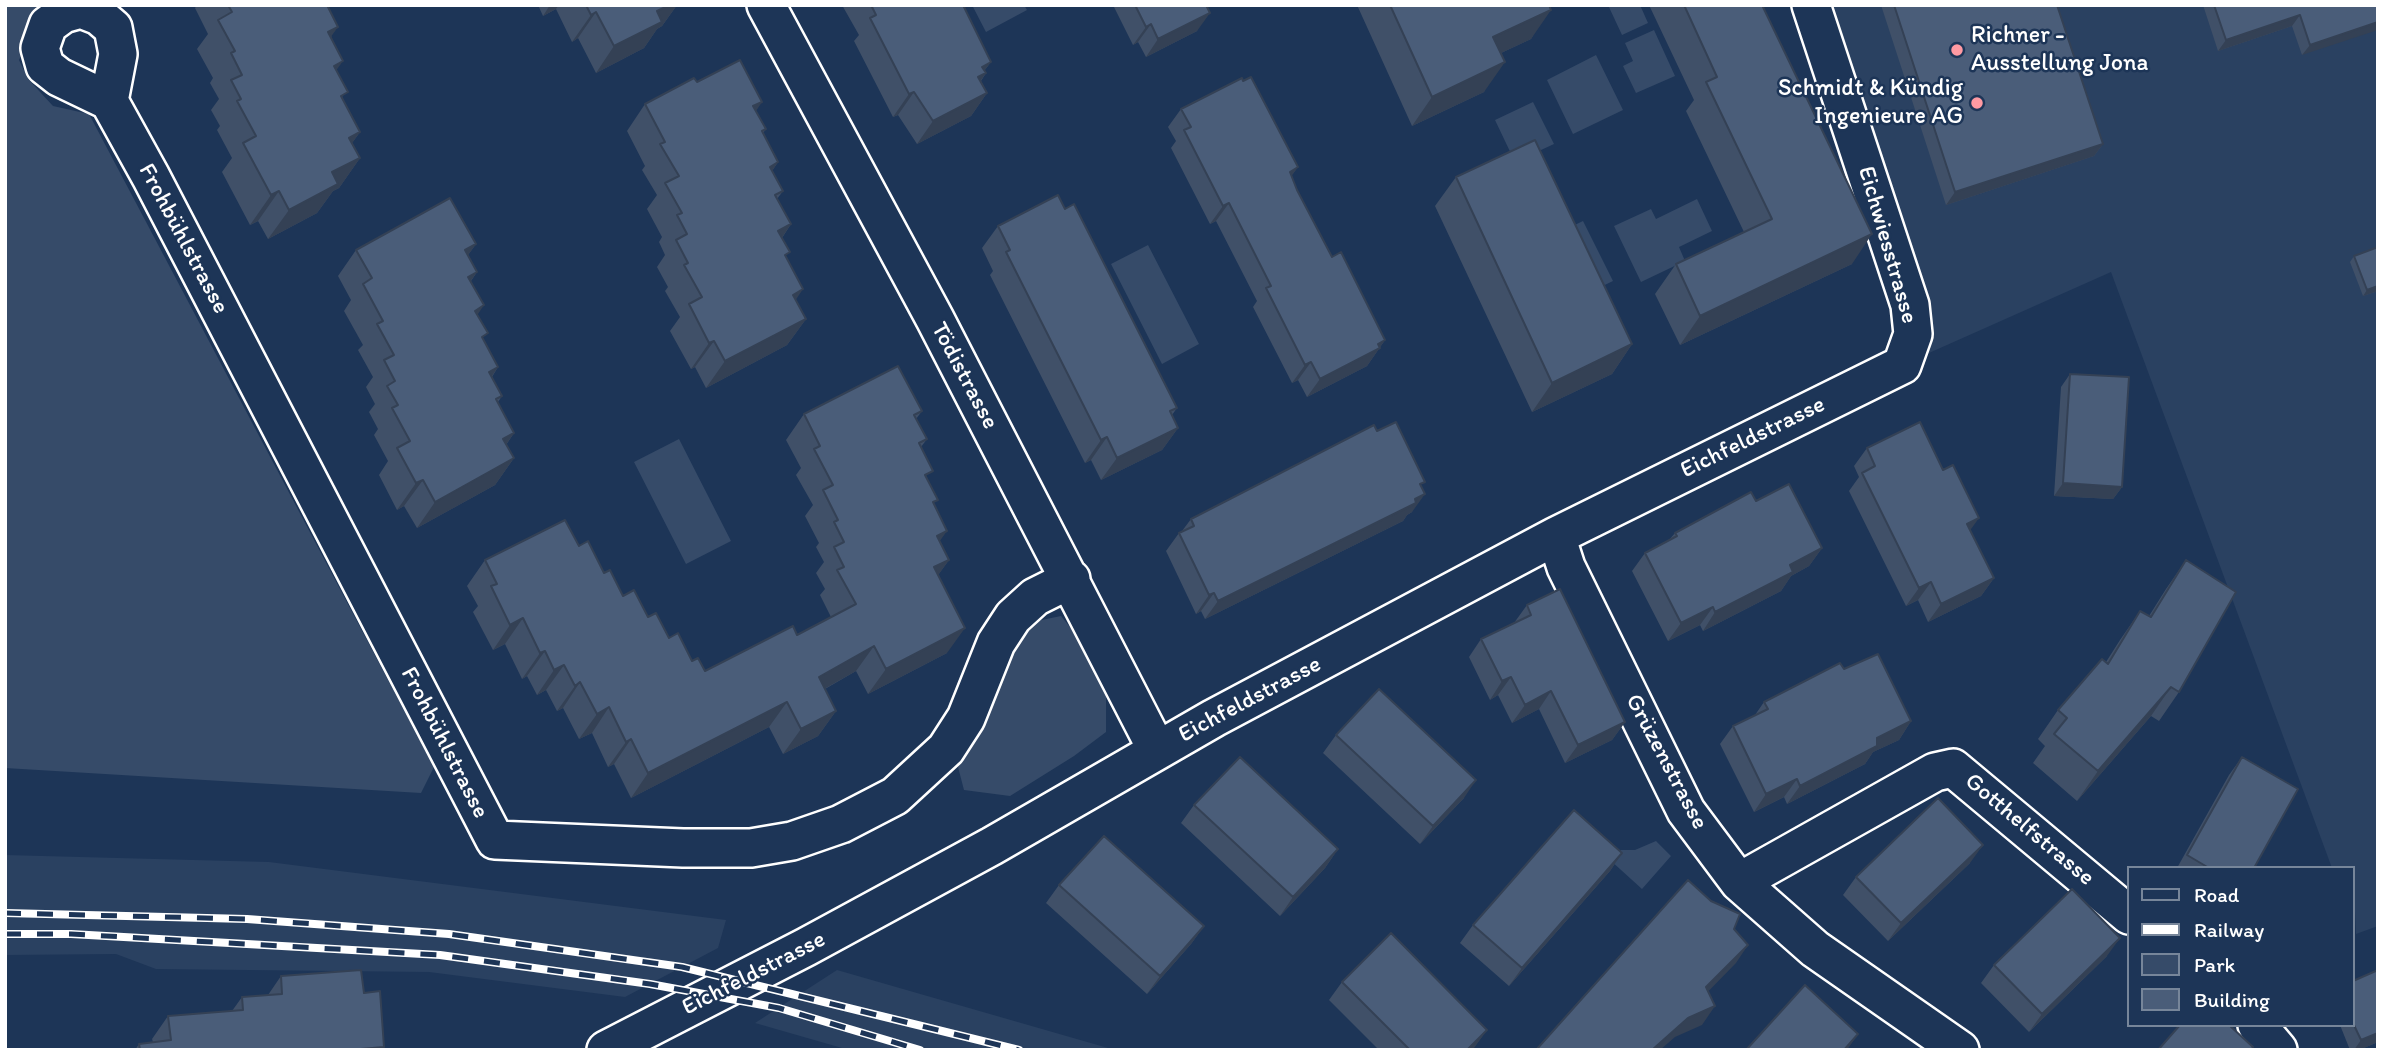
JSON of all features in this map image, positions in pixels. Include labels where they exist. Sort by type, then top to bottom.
[{"type":"street","name":"Tödistrasse","points":[[765,5],[1070,579],[1157,750]]},
{"type":"street","name":"Eichwiesstrasse","points":[[1811,5],[1910,305],[1913,334],[1902,365]]},
{"type":"street","name":"Frohbühlstrasse","points":[[109,101],[495,840],[683,848],[751,848],[792,841],[841,824],[895,796],[946,749],[966,718],[996,643],[1013,617],[1035,597],[1070,579]]},
{"type":"street","name":"Eichfeldstrasse","points":[[606,1050],[899,897],[1157,750],[1556,536],[1902,365]]},
{"type":"street","name":"Grüzenstrasse","points":[[1556,536],[1566,567],[1686,811],[1739,881],[1815,949],[1960,1050]]},
{"type":"street","name":"Gotthelfstrasse","points":[[1739,881],[1936,772],[1953,768],[2128,914]]},
{"type":"street","points":[[2259,1027],[2278,1050]]},
{"type":"shaded area","points":[[1811,5],[2378,5],[2378,926],[2356,934],[2355,866],[2331,866],[2111,272],[1902,365],[1913,334]]},
{"type":"shaded area","points":[[5,855],[269,862],[726,920],[718,948],[625,997],[429,972],[156,969],[116,954],[5,955]]},
{"type":"shaded area","points":[[837,970],[1115,1050],[849,1050],[755,1023]]},
{"type":"green space","points":[[5,5],[53,5],[38,20],[19,60],[28,79],[53,106],[89,114],[434,767],[421,793],[5,768]]},
{"type":"green space","points":[[972,5],[1024,5],[1027,10],[986,32]]},
{"type":"green space","points":[[1608,5],[1640,5],[1648,23],[1622,35]]},
{"type":"green space","points":[[1654,30],[1675,76],[1636,93],[1623,66],[1633,61],[1625,43]]},
{"type":"green space","points":[[1596,55],[1623,110],[1573,134],[1547,80]]},
{"type":"green space","points":[[1533,102],[1554,144],[1515,162],[1495,120]]},
{"type":"green space","points":[[1697,199],[1712,231],[1679,247],[1685,261],[1641,282],[1614,226],[1651,209],[1656,219]]},
{"type":"green space","points":[[1583,221],[1613,281],[1584,295],[1554,235]]},
{"type":"green space","points":[[1148,245],[1199,344],[1162,364],[1111,264]]},
{"type":"green space","points":[[679,439],[731,541],[686,564],[634,462]]},
{"type":"green space","points":[[1061,616],[1082,642],[1106,687],[1106,732],[1074,756],[1010,796],[964,790],[958,767],[991,698],[1009,645],[1032,622]]},
{"type":"green space","points":[[1656,841],[1671,856],[1642,889],[1610,860],[1621,850],[1635,850]]},
{"type":"building","points":[[228,5],[327,5],[338,27],[328,32],[343,61],[334,66],[348,92],[341,96],[360,132],[349,138],[360,158],[332,172],[338,184],[289,210],[279,191],[271,195],[243,143],[256,136],[237,101],[241,99],[231,80],[242,75],[231,53],[235,51],[218,20],[232,12]]},
{"type":"building","points":[[586,5],[670,5],[657,11],[662,22],[614,46],[596,12],[591,15]]},
{"type":"building","points":[[871,5],[963,5],[991,62],[982,67],[986,73],[978,77],[987,93],[933,121],[914,92],[909,94],[870,18],[876,15]]},
{"type":"building","points":[[1135,5],[1206,5],[1210,13],[1158,39],[1151,24],[1146,27]]},
{"type":"building","points":[[1390,5],[1549,5],[1551,10],[1493,37],[1505,62],[1432,97]]},
{"type":"building","points":[[1684,5],[1762,5],[1872,234],[1700,316],[1676,264],[1772,219],[1706,82],[1717,77]]},
{"type":"building","points":[[1894,5],[2057,5],[2103,144],[1955,192]]},
{"type":"building","points":[[2214,5],[2378,5],[2378,22],[2310,45],[2300,15],[2226,40]]},
{"type":"building","points":[[740,60],[762,102],[753,106],[766,129],[762,131],[778,162],[770,167],[783,191],[775,195],[791,224],[778,231],[790,252],[785,255],[803,289],[793,295],[806,319],[725,361],[714,341],[709,343],[689,304],[702,297],[684,265],[688,263],[676,240],[687,234],[677,215],[682,213],[665,183],[679,176],[660,144],[665,142],[645,104],[694,78],[697,82]]},
{"type":"building","points":[[1251,77],[1298,167],[1290,172],[1297,190],[1332,257],[1341,252],[1385,340],[1378,344],[1380,348],[1320,379],[1311,362],[1305,365],[1266,288],[1271,286],[1229,203],[1223,206],[1184,130],[1191,127],[1181,109],[1242,78],[1243,81]]},
{"type":"building","points":[[1535,140],[1632,344],[1552,383],[1456,177]]},
{"type":"building","points":[[1058,195],[1065,209],[1074,204],[1177,408],[1170,411],[1178,428],[1117,458],[1107,437],[1101,440],[1006,252],[1010,250],[998,226]]},
{"type":"building","points":[[450,198],[476,244],[465,250],[477,272],[468,277],[484,305],[475,311],[488,333],[482,337],[498,367],[489,372],[502,396],[496,399],[514,433],[503,439],[514,458],[435,502],[423,480],[416,483],[397,448],[410,441],[392,408],[398,405],[387,386],[395,381],[384,360],[394,355],[377,324],[383,321],[363,284],[372,278],[356,250]]},
{"type":"building","points":[[2378,247],[2378,286],[2367,290],[2354,256]]},
{"type":"building","points":[[898,366],[922,411],[914,415],[927,439],[919,443],[933,471],[925,475],[938,500],[933,502],[947,531],[937,536],[949,560],[934,567],[965,628],[886,669],[874,646],[819,677],[836,711],[801,729],[787,702],[648,773],[631,739],[626,742],[609,707],[597,714],[580,682],[575,686],[564,665],[554,670],[545,651],[540,653],[523,618],[510,625],[491,586],[497,584],[485,560],[565,520],[579,546],[588,541],[604,573],[610,570],[623,596],[634,590],[648,617],[656,613],[669,638],[678,633],[692,661],[698,658],[705,671],[793,626],[797,635],[856,604],[837,570],[844,567],[834,547],[844,542],[834,522],[838,520],[823,490],[833,485],[814,449],[820,446],[804,414]]},
{"type":"building","points":[[2070,374],[2129,377],[2122,487],[2063,483]]},
{"type":"building","points":[[1396,422],[1425,482],[1420,484],[1425,494],[1415,499],[1416,503],[1218,601],[1214,593],[1209,595],[1179,533],[1194,526],[1191,519],[1374,425],[1377,431]]},
{"type":"building","points":[[1920,422],[1943,470],[1953,465],[1979,518],[1967,524],[1994,578],[1941,604],[1931,582],[1919,588],[1862,473],[1875,466],[1867,448]]},
{"type":"building","points":[[1789,484],[1822,548],[1790,565],[1793,572],[1715,612],[1713,607],[1681,623],[1645,553],[1677,536],[1675,533],[1751,492],[1756,501]]},
{"type":"building","points":[[2186,560],[2236,592],[2179,692],[2171,687],[2098,771],[2054,734],[2067,718],[2058,710],[2102,659],[2108,664],[2140,611],[2151,617]]},
{"type":"building","points":[[1560,589],[1625,722],[1578,745],[1551,691],[1525,705],[1511,677],[1502,681],[1481,639],[1531,615],[1527,605]]},
{"type":"building","points":[[1878,654],[1911,721],[1877,738],[1877,746],[1800,786],[1797,779],[1766,794],[1733,726],[1768,709],[1764,702],[1840,663],[1844,669]]},
{"type":"building","points":[[1379,689],[1476,780],[1433,826],[1336,735]]},
{"type":"building","points":[[1240,757],[1338,849],[1293,897],[1194,805]]},
{"type":"building","points":[[2242,757],[2298,789],[2255,866],[2206,866],[2187,855]]},
{"type":"building","points":[[1938,798],[1983,845],[1901,923],[1856,877]]},
{"type":"building","points":[[1574,810],[1622,853],[1522,968],[1473,925]]},
{"type":"building","points":[[1104,836],[1204,926],[1160,976],[1059,885]]},
{"type":"building","points":[[1688,880],[1711,901],[1740,914],[1734,929],[1748,945],[1706,987],[1715,1006],[1688,1018],[1652,1050],[1536,1050]]},
{"type":"building","points":[[2072,889],[2120,938],[2042,1014],[1994,965]]},
{"type":"building","points":[[1391,933],[1487,1030],[1467,1050],[1410,1050],[1342,982]]},
{"type":"building","points":[[361,970],[364,993],[380,991],[384,1047],[349,1050],[140,1050],[139,1044],[171,1040],[168,1016],[243,1010],[242,997],[282,994],[281,976]]},
{"type":"building","points":[[2378,970],[2378,1033],[2361,1040],[2355,1027],[2355,980]]},
{"type":"building","points":[[1805,985],[1858,1034],[1844,1050],[1746,1050]]},
{"type":"building","points":[[2178,1027],[2231,1027],[2253,1047],[2251,1050],[2158,1050]]},
{"type":"railway","points":[[5,913],[247,919],[449,934],[682,967],[1019,1050]]},
{"type":"railway","points":[[5,934],[71,934],[440,955],[650,984],[779,1008],[920,1050]]},
{"type":"place","name":"Richner - Ausstellung Jona","points":[[1957,50]]},
{"type":"place","name":"Schmidt & Kündig Ingenieure AG","points":[[1977,103]]}]
